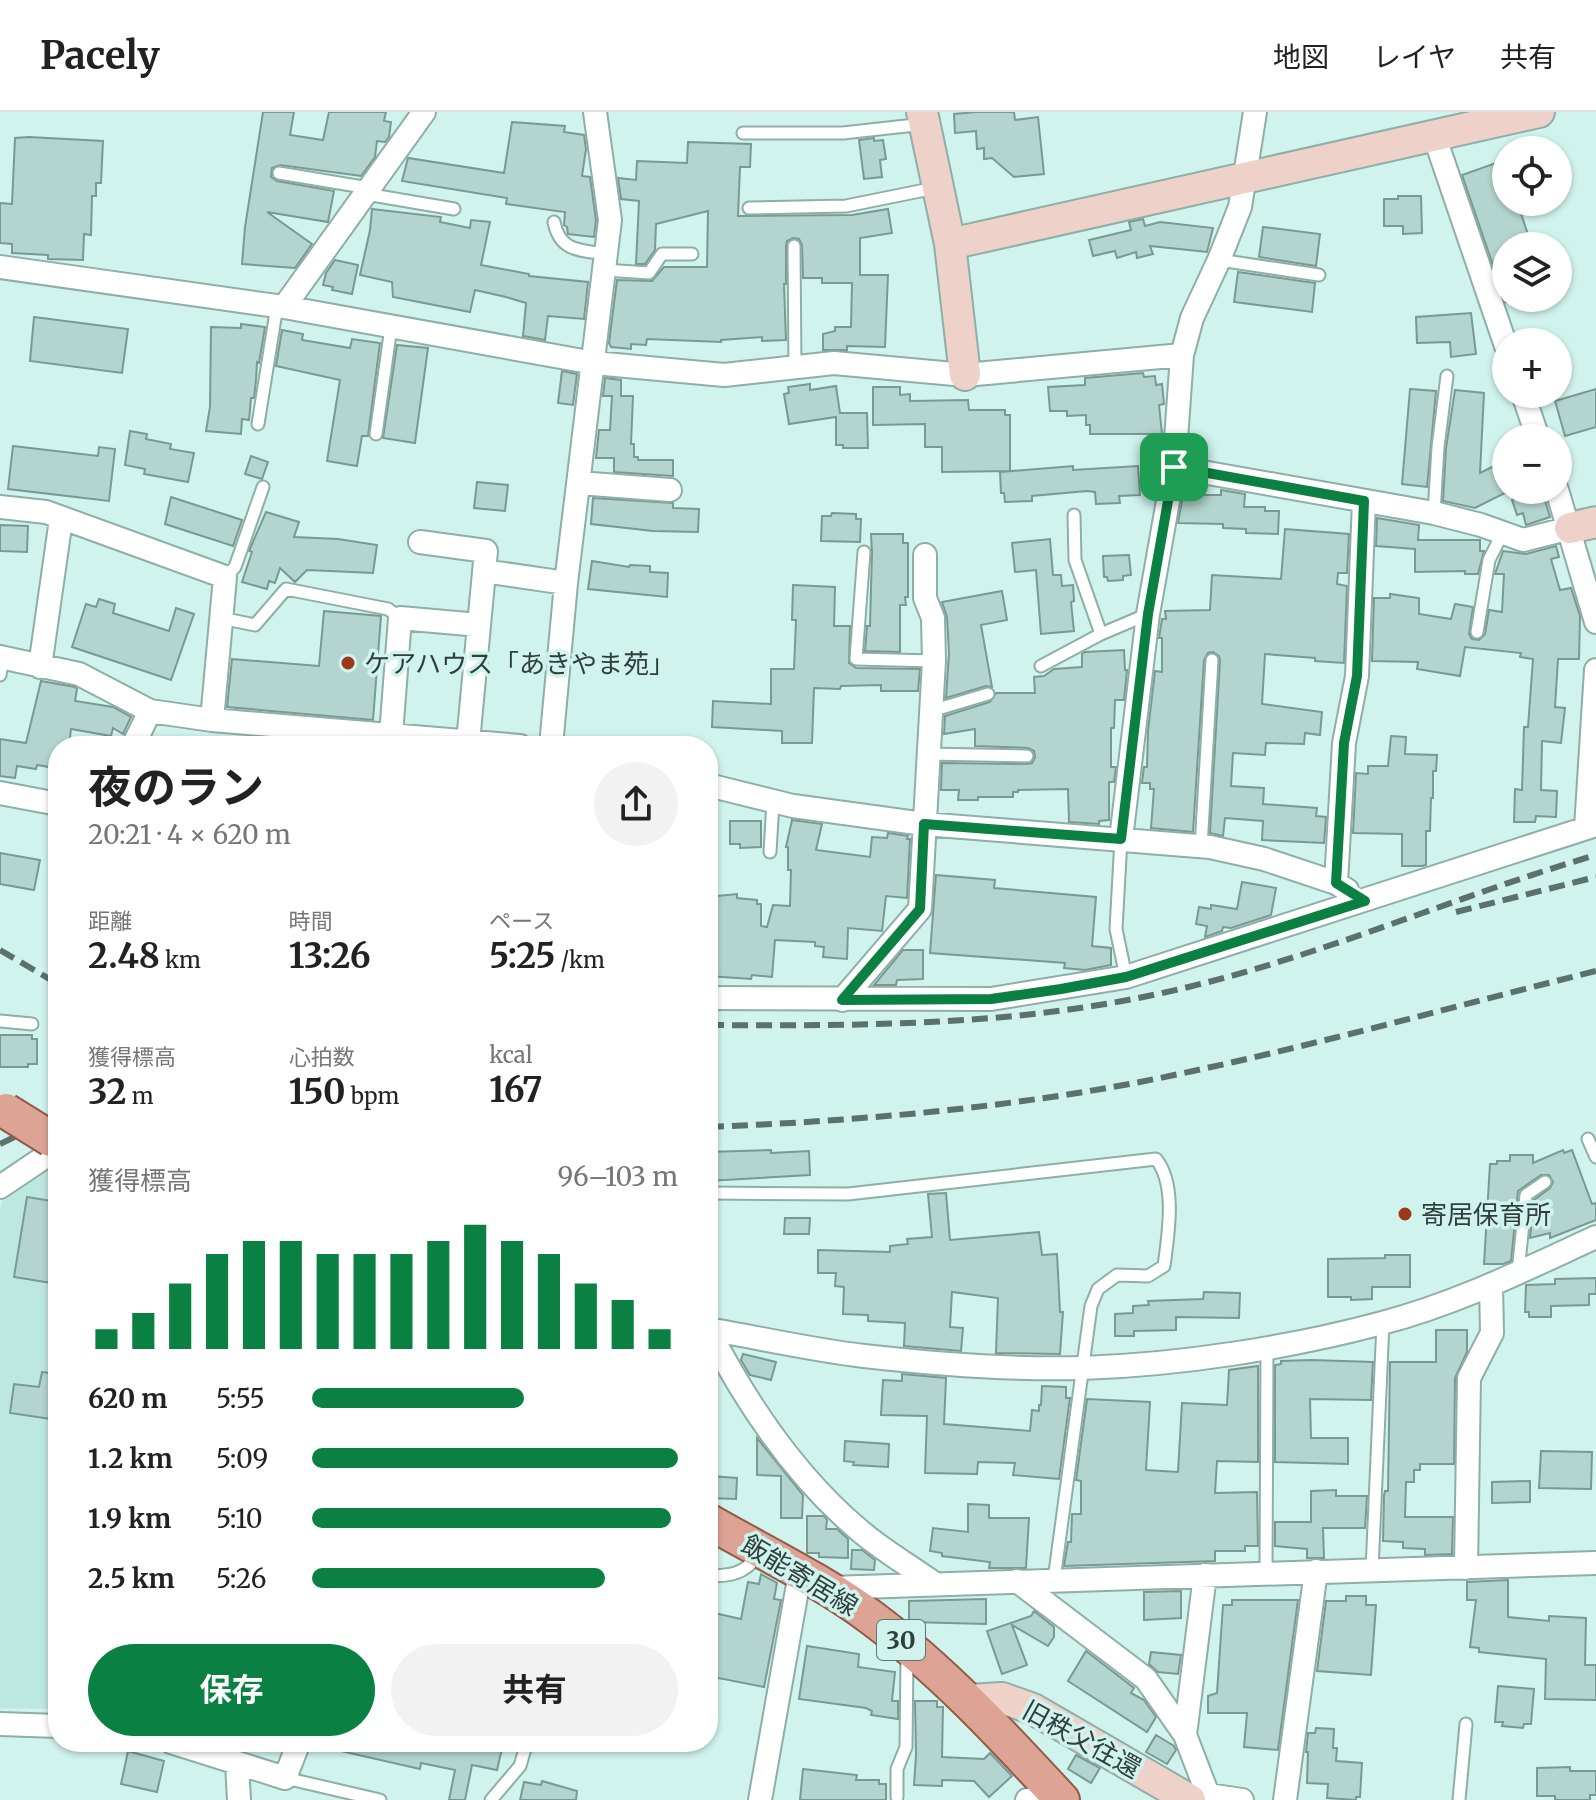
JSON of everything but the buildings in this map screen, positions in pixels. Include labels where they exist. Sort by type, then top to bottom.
[{"type":"main road","points":[[3,1110],[48,1139]]},
{"type":"main road","name":"飯能寄居線","points":[[718,1527],[869,1615],[907,1645],[968,1700],[1046,1796]]},
{"type":"street","points":[[280,307],[424,112]]},
{"type":"street","points":[[552,736],[566,583],[610,220],[595,112]]},
{"type":"street","points":[[1121,839],[1148,614],[1174,467],[1182,355],[1192,318],[1240,207],[1255,112]]},
{"type":"street","points":[[950,244],[1534,113]]},
{"type":"street","points":[[923,118],[950,244],[965,375]]},
{"type":"street","points":[[1434,135],[1500,328]]},
{"type":"street","points":[[0,267],[280,307],[594,363],[724,375],[834,363],[965,375],[1182,355]]},
{"type":"street","points":[[1174,467],[1434,513],[1523,540],[1583,525]]},
{"type":"street","points":[[579,483],[670,490]]},
{"type":"street","points":[[1336,883],[1344,743],[1357,676],[1364,501]]},
{"type":"street","points":[[1567,504],[1583,525],[1596,622]]},
{"type":"street","points":[[0,507],[46,512],[225,577],[212,720]]},
{"type":"street","points":[[40,667],[61,519]]},
{"type":"street","points":[[420,542],[486,551],[469,736]]},
{"type":"street","points":[[842,1000],[920,909],[934,661],[933,618],[925,598],[925,555]]},
{"type":"street","points":[[484,571],[566,583]]},
{"type":"street","points":[[391,735],[400,618],[479,625]]},
{"type":"street","points":[[1,664],[79,674],[150,711],[212,720],[402,736]]},
{"type":"street","points":[[718,998],[991,999],[1126,977],[1591,826],[1596,670]]},
{"type":"street","points":[[138,736],[150,711]]},
{"type":"street","points":[[718,788],[773,802],[924,824],[1201,847],[1264,859],[1336,883],[1365,901]]},
{"type":"street","points":[[0,793],[48,802]]},
{"type":"street","points":[[0,1187],[48,1150]]},
{"type":"street","points":[[718,1331],[861,1356],[1003,1367],[1082,1368],[1162,1362],[1267,1348],[1383,1323],[1491,1285],[1596,1237]]},
{"type":"street","points":[[1466,1568],[1469,1378],[1492,1333],[1491,1285]]},
{"type":"street","points":[[718,1348],[737,1385],[804,1476],[859,1531],[935,1584]]},
{"type":"street","points":[[760,1800],[813,1581],[935,1584],[1596,1563]]},
{"type":"street","points":[[1285,1800],[1316,1571]]},
{"type":"street","points":[[1185,1735],[1205,1575]]},
{"type":"street","points":[[1017,1581],[1146,1679],[1185,1735],[1203,1798],[1242,1800]]},
{"type":"street","name":"旧秩父往還","points":[[968,1700],[1002,1698],[1033,1709],[1203,1798]]},
{"type":"street","points":[[0,1724],[48,1726]]},
{"type":"street","points":[[202,1752],[285,1778],[295,1752]]},
{"type":"street","points":[[237,1763],[239,1800]]},
{"type":"lane","points":[[743,133],[843,133],[923,118]]},
{"type":"lane","points":[[279,173],[454,209]]},
{"type":"lane","points":[[749,208],[846,206],[938,188]]},
{"type":"lane","points":[[554,222],[561,242],[606,262],[649,273],[662,254],[692,254]]},
{"type":"lane","points":[[794,246],[795,367]]},
{"type":"lane","points":[[1219,260],[1319,275]]},
{"type":"lane","points":[[258,424],[280,307]]},
{"type":"lane","points":[[376,434],[391,327]]},
{"type":"lane","points":[[1434,513],[1447,376]]},
{"type":"lane","points":[[225,577],[235,567],[263,487]]},
{"type":"lane","points":[[1074,515],[1075,560],[1101,634]]},
{"type":"lane","points":[[1477,632],[1489,560],[1502,534]]},
{"type":"lane","points":[[864,552],[856,659],[934,661]]},
{"type":"lane","points":[[221,618],[255,625],[286,589],[388,609],[400,618]]},
{"type":"lane","points":[[1041,666],[1101,634],[1148,614]]},
{"type":"lane","points":[[1201,847],[1212,660]]},
{"type":"lane","points":[[931,711],[988,694]]},
{"type":"lane","points":[[928,754],[1027,756]]},
{"type":"lane","points":[[770,852],[773,802]]},
{"type":"lane","points":[[1121,839],[1116,929],[1126,977]]},
{"type":"lane","points":[[0,1021],[32,1024]]},
{"type":"lane","points":[[1588,1139],[1596,1157]]},
{"type":"lane","points":[[718,1193],[848,1194],[1156,1159],[1163,1168],[1171,1218],[1164,1266],[1148,1276],[1117,1275],[1098,1289],[1091,1306],[1054,1580]]},
{"type":"lane","points":[[1518,1273],[1526,1195],[1545,1182]]},
{"type":"lane","points":[[1372,1570],[1383,1323]]},
{"type":"lane","points":[[1266,1573],[1267,1348]]},
{"type":"lane","points":[[718,1575],[737,1574],[750,1566],[761,1551]]},
{"type":"lane","points":[[897,1797],[897,1769],[906,1747],[907,1645]]},
{"type":"lane","points":[[1459,1800],[1466,1724]]},
{"type":"lane","points":[[491,1800],[520,1766],[524,1752]]},
{"type":"lane","points":[[285,1778],[380,1800]]},
{"type":"shaded area","points":[[48,1166],[48,1709],[0,1708],[0,1210],[4,1192]]},
{"type":"railway","points":[[718,1025],[945,1021],[1004,1017],[1121,1001],[1180,989],[1285,960],[1596,855]]},
{"type":"railway","points":[[1456,912],[1596,877]]},
{"type":"railway","points":[[0,950],[48,978]]},
{"type":"railway","points":[[718,1126],[935,1112],[1104,1088],[1269,1054],[1596,971]]},
{"type":"railway","points":[[0,1144],[48,1121]]},
{"type":"place","name":"ケアハウス「あきやま苑」","points":[[348,663]]},
{"type":"place","name":"寄居保育所","points":[[1405,1214]]},
{"type":"route","points":[[1174,467],[1364,501],[1357,676],[1344,743],[1336,883],[1365,901],[1126,977],[991,999],[842,1000],[920,909],[924,824],[1121,839],[1148,614],[1174,467]]}]
